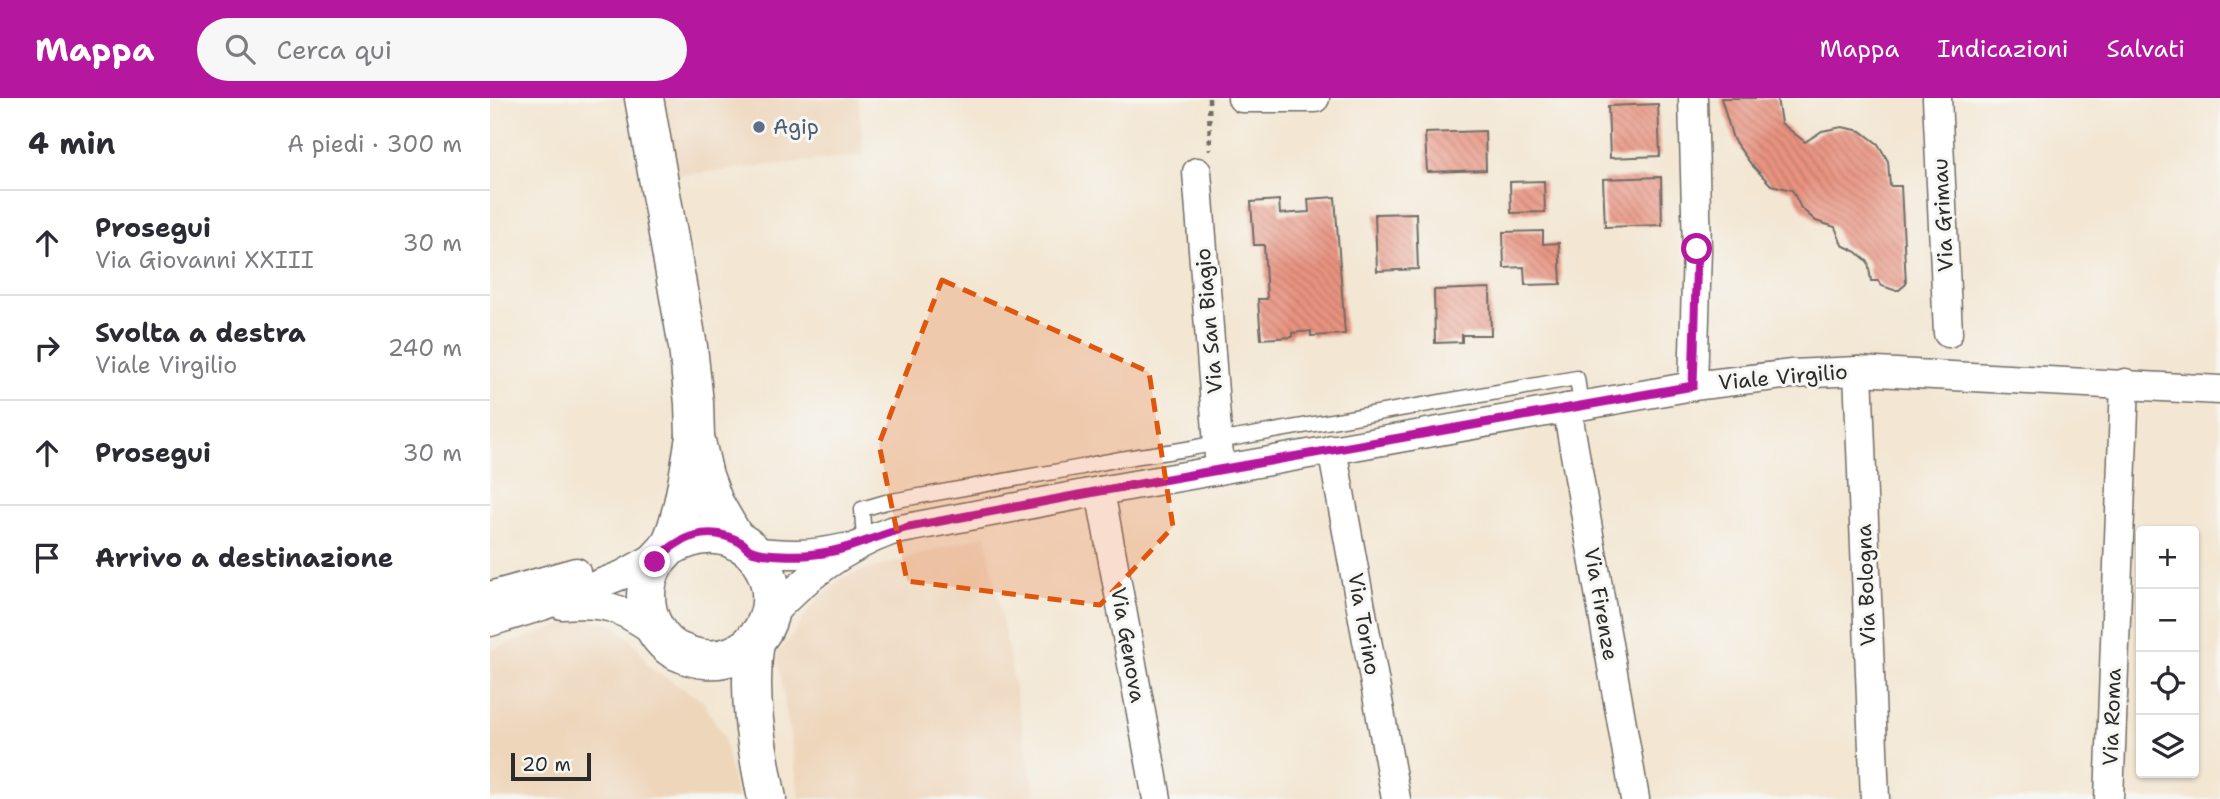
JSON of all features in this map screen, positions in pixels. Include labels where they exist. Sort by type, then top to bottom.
[{"type":"main road","points":[[644,98],[688,347],[695,437],[704,476],[714,503],[743,546]]},
{"type":"main road","points":[[667,550],[677,526],[695,437]]},
{"type":"main road","points":[[705,534],[725,536],[743,546],[757,557],[767,573],[771,593],[770,612],[761,629],[749,645],[733,655],[714,660],[694,658],[675,651],[656,632],[645,601],[647,580],[655,562],[667,550],[686,538],[705,534]]},
{"type":"main road","points":[[761,629],[751,670],[754,734],[767,799]]},
{"type":"main road","points":[[694,658],[743,713],[754,734]]},
{"type":"street","points":[[1242,99],[1315,98]]},
{"type":"street","points":[[1693,98],[1697,223],[1693,386]]},
{"type":"street","name":"Via Grimau","points":[[1937,98],[1948,333]]},
{"type":"street","name":"Via San Biagio","points":[[1197,172],[1220,470]]},
{"type":"street","name":"Viale Virgilio","points":[[743,546],[786,555],[817,554],[909,527],[1332,449],[1575,397],[1792,374],[1858,371],[2220,390]]},
{"type":"street","name":"Via Bologna","points":[[1858,371],[1875,799]]},
{"type":"street","name":"Via Roma","points":[[2109,799],[2125,383]]},
{"type":"street","name":"Via Firenze","points":[[1575,397],[1635,799]]},
{"type":"street","name":"Via Torino","points":[[1332,449],[1396,799]]},
{"type":"street","name":"Via Genova","points":[[1100,491],[1157,799]]},
{"type":"street","name":"Viale Virgilio","points":[[761,629],[800,584],[860,543]]},
{"type":"street","points":[[490,622],[542,606],[622,575],[667,550]]},
{"type":"street","points":[[490,596],[576,572]]},
{"type":"street","points":[[542,606],[582,603],[607,605],[633,616],[656,632]]},
{"type":"lane","points":[[860,543],[862,509],[886,502],[1102,462],[1200,448],[1229,439],[1575,397]]},
{"type":"highlighted area","points":[[942,280],[1149,372],[1173,527],[1100,605],[907,581],[879,444]]},
{"type":"shaded area","name":"Agip","points":[[652,98],[858,98],[864,155],[663,177]]},
{"type":"shaded area","points":[[986,535],[1036,799],[800,799],[777,653],[793,635],[810,608],[843,577]]},
{"type":"shaded area","points":[[581,618],[608,622],[620,629],[639,649],[649,667],[703,701],[723,736],[737,799],[490,799],[490,650]]},
{"type":"building","points":[[1721,98],[1777,98],[1781,123],[1805,142],[1822,131],[1842,127],[1861,131],[1878,144],[1888,161],[1890,186],[1901,186],[1906,284],[1899,290],[1894,290],[1882,286],[1878,281],[1871,281],[1868,262],[1857,252],[1842,245],[1835,227],[1816,221],[1801,208],[1792,190],[1771,185],[1733,139]]},
{"type":"building","points":[[1658,104],[1660,156],[1610,158],[1608,106]]},
{"type":"building","points":[[1485,131],[1486,170],[1427,172],[1425,133]]},
{"type":"building","points":[[1661,177],[1662,225],[1605,227],[1603,179]]},
{"type":"building","points":[[1544,181],[1545,212],[1511,213],[1510,182]]},
{"type":"building","points":[[1335,197],[1345,334],[1311,336],[1311,331],[1292,333],[1292,337],[1261,339],[1258,299],[1267,299],[1264,245],[1254,245],[1251,202],[1279,200],[1280,214],[1309,212],[1308,199]]},
{"type":"building","points":[[1416,213],[1418,269],[1377,271],[1375,214]]},
{"type":"building","points":[[1543,231],[1543,244],[1559,243],[1561,284],[1525,285],[1524,267],[1504,268],[1503,232]]},
{"type":"building","points":[[1490,288],[1491,335],[1462,335],[1462,342],[1435,343],[1434,290]]},
{"type":"place","name":"Agip","points":[[759,127]]},
{"type":"route","points":[[655,562],[669,547],[686,538],[705,534],[725,536],[751,551],[786,555],[817,554],[857,545],[891,531],[909,527],[1693,386],[1697,249]]}]
